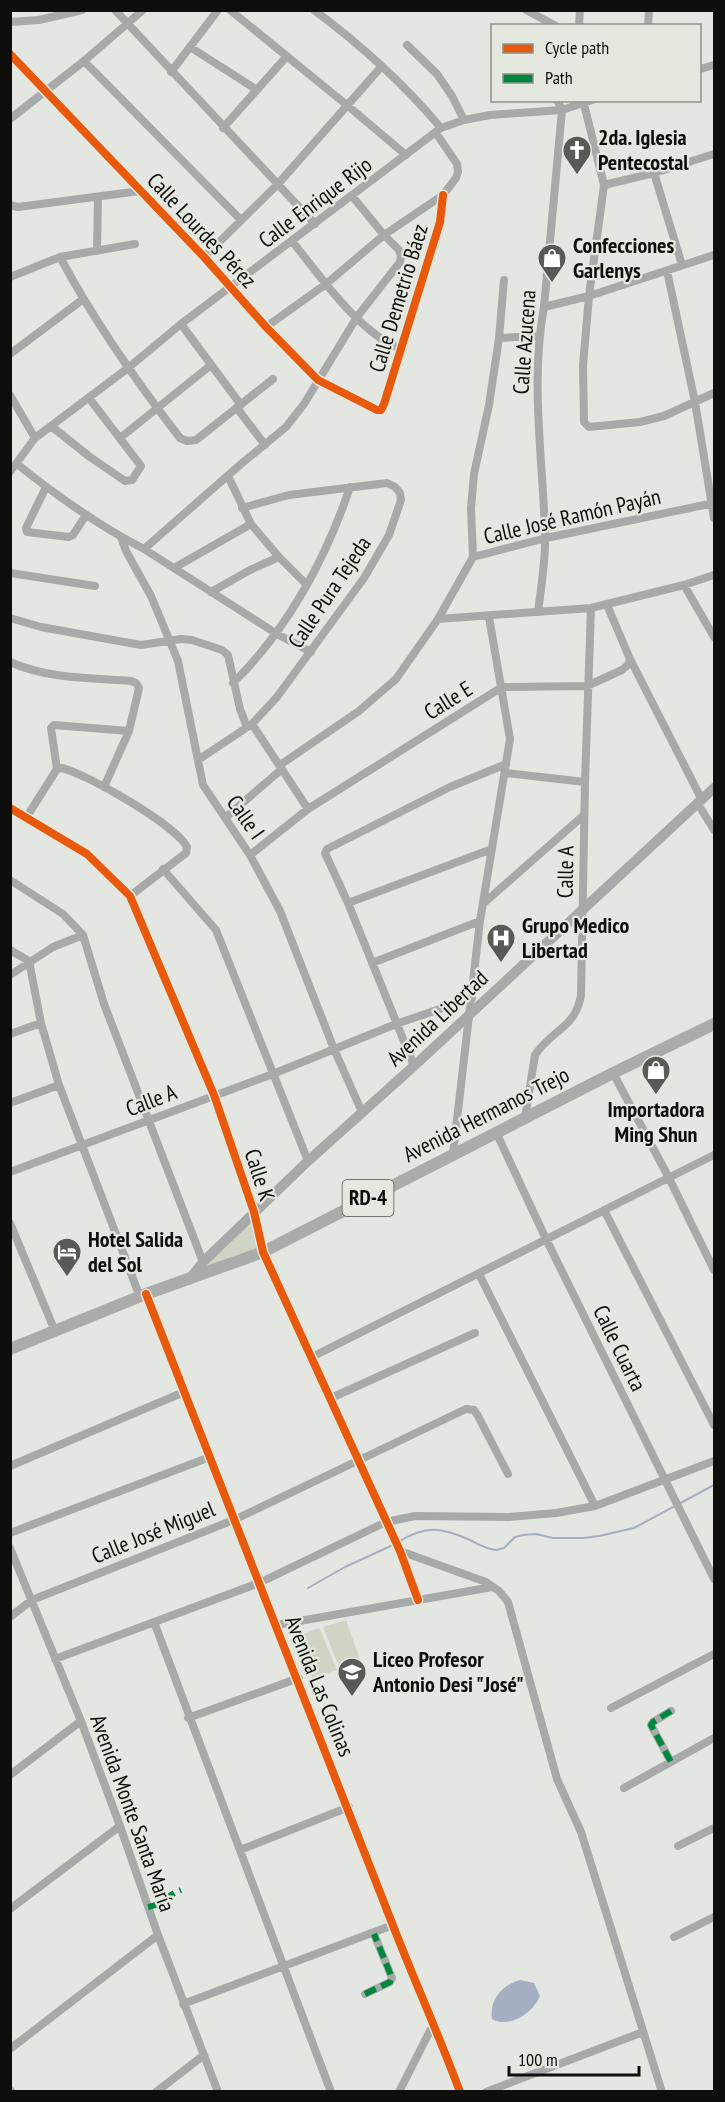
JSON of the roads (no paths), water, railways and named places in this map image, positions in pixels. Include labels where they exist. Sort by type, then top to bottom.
[{"type":"main road","name":"Avenida Hermanos Trejo","points":[[10,1349],[143,1296],[263,1252],[496,1132],[714,1024]]},
{"type":"street","points":[[10,22],[39,20],[82,10]]},
{"type":"street","points":[[115,10],[315,224]]},
{"type":"street","points":[[10,119],[84,61],[143,10]]},
{"type":"street","points":[[171,72],[219,10]]},
{"type":"street","points":[[230,10],[406,155]]},
{"type":"street","points":[[266,327],[326,284],[384,235],[443,195],[458,172],[457,164],[420,103],[352,39],[314,10]]},
{"type":"street","points":[[526,10],[552,24]]},
{"type":"street","points":[[407,45],[437,74],[464,120]]},
{"type":"street","points":[[190,47],[257,90]]},
{"type":"street","name":"Calle Lourdes Pérez","points":[[10,54],[318,380],[370,408],[381,410]]},
{"type":"street","points":[[223,128],[287,56]]},
{"type":"street","points":[[84,61],[241,220]]},
{"type":"street","points":[[204,257],[278,184],[381,67]]},
{"type":"street","points":[[558,102],[562,110]]},
{"type":"street","name":"Calle Enrique Rijo","points":[[10,472],[35,438],[128,368],[181,324],[438,131],[464,120],[490,115],[562,110],[583,102]]},
{"type":"street","points":[[586,102],[604,185],[589,296],[584,365],[584,422],[589,427],[640,422],[664,416],[714,393]]},
{"type":"street","name":"Calle Azucena","points":[[538,612],[546,538],[536,375],[538,336],[544,307],[562,110]]},
{"type":"street","points":[[604,185],[714,156]]},
{"type":"street","points":[[654,173],[682,265]]},
{"type":"street","points":[[11,206],[18,207],[140,191]]},
{"type":"street","name":"Calle Demetrio Báez","points":[[381,410],[440,222],[443,195]]},
{"type":"street","points":[[97,251],[98,196]]},
{"type":"street","points":[[144,549],[286,428],[357,317],[400,262],[399,250],[352,196]]},
{"type":"street","points":[[292,242],[326,284],[372,333],[386,344],[401,349]]},
{"type":"street","points":[[10,277],[60,256],[135,244]]},
{"type":"street","points":[[544,307],[589,296],[714,255]]},
{"type":"street","points":[[60,256],[82,300],[128,368],[180,438],[187,441],[196,440],[273,379]]},
{"type":"street","points":[[667,271],[694,402],[714,518]]},
{"type":"street","points":[[473,557],[471,508],[474,474],[489,405],[499,338],[504,280]]},
{"type":"street","points":[[10,354],[82,300]]},
{"type":"street","points":[[181,324],[265,445]]},
{"type":"street","points":[[499,338],[538,336]]},
{"type":"street","points":[[120,438],[211,365]]},
{"type":"street","points":[[10,395],[35,438]]},
{"type":"street","points":[[51,426],[96,462],[129,482],[137,475],[141,466],[89,398]]},
{"type":"street","points":[[17,464],[46,488],[86,515],[144,549],[277,634],[311,652]]},
{"type":"street","points":[[228,476],[251,524],[306,584]]},
{"type":"street","name":"Calle Pura Tejeda","points":[[198,760],[249,726],[277,697],[364,578],[389,535],[401,500],[400,493],[387,483],[289,495],[242,508]]},
{"type":"street","points":[[46,488],[26,528],[27,532],[69,537],[86,515]]},
{"type":"street","points":[[233,684],[277,634],[328,546],[350,488]]},
{"type":"street","name":"Calle José Ramón Payán","points":[[225,818],[281,767],[359,711],[396,679],[438,619],[473,557],[546,538],[713,503]]},
{"type":"street","points":[[174,568],[251,524]]},
{"type":"street","name":"Calle I","points":[[121,537],[130,559],[151,596],[178,662],[203,785],[250,855],[280,911],[334,1049],[362,1112]]},
{"type":"street","points":[[211,592],[279,557]]},
{"type":"street","points":[[10,573],[95,586]]},
{"type":"street","points":[[438,619],[591,608],[684,585],[714,575]]},
{"type":"street","points":[[684,585],[714,637]]},
{"type":"street","points":[[607,604],[630,659],[714,830]]},
{"type":"street","name":"Calle A","points":[[525,1118],[536,1055],[539,1049],[569,1024],[579,1007],[591,608]]},
{"type":"street","points":[[453,1154],[480,921],[510,740],[489,617]]},
{"type":"street","points":[[10,618],[41,627],[141,645],[192,640],[226,652],[240,709],[249,726],[281,767],[308,809]]},
{"type":"street","name":"Calle E","points":[[250,855],[308,809],[502,687],[587,686],[622,670],[628,665],[630,659]]},
{"type":"street","points":[[10,662],[25,668],[63,676],[136,683],[139,688],[129,731],[104,787]]},
{"type":"street","points":[[26,818],[57,769],[50,734],[54,725],[129,731]]},
{"type":"street","points":[[414,1066],[348,903],[325,853],[327,849],[450,786],[506,768],[585,782]]},
{"type":"street","points":[[57,769],[66,769],[104,787],[150,814],[185,843],[186,853],[130,896]]},
{"type":"street","name":"Avenida Libertad","points":[[189,1280],[203,1262],[308,1161],[471,1014],[714,788]]},
{"type":"street","name":"Calle K","points":[[10,808],[87,854],[130,896],[214,1095],[254,1212],[263,1252],[399,1549],[418,1600]]},
{"type":"street","points":[[484,903],[584,815]]},
{"type":"street","points":[[348,903],[492,849]]},
{"type":"street","points":[[163,869],[216,930],[308,1161]]},
{"type":"street","points":[[10,880],[63,914],[83,935],[104,1004],[203,1262]]},
{"type":"street","points":[[372,963],[480,921]]},
{"type":"street","points":[[10,975],[53,947],[83,935]]},
{"type":"street","points":[[10,950],[28,962]]},
{"type":"street","name":"Avenida Las Colinas","points":[[28,962],[40,1023],[59,1085],[82,1146],[236,1519],[259,1583],[460,2091]]},
{"type":"street","name":"Calle A","points":[[10,1172],[273,1074],[396,1024],[472,998]]},
{"type":"street","points":[[10,1034],[40,1023]]},
{"type":"street","points":[[613,1073],[669,1178],[714,1270]]},
{"type":"street","points":[[10,1103],[59,1085]]},
{"type":"street","name":"Calle Cuarta","points":[[496,1132],[546,1239],[714,1579]]},
{"type":"street","points":[[312,1357],[714,1155]]},
{"type":"street","points":[[604,1210],[714,1425]]},
{"type":"street","points":[[10,1223],[55,1331]]},
{"type":"street","points":[[479,1274],[595,1506]]},
{"type":"street","points":[[331,1398],[475,1333]]},
{"type":"street","points":[[10,1466],[184,1392]]},
{"type":"street","name":"Calle José Miguel","points":[[10,1617],[32,1600],[236,1519],[466,1409],[474,1410],[478,1416],[508,1474]]},
{"type":"street","points":[[10,1533],[210,1457]]},
{"type":"street","points":[[55,1659],[259,1583],[386,1522],[415,1516],[510,1517],[556,1513],[595,1506],[714,1461]]},
{"type":"street","name":"Avenida Monte Santa María","points":[[10,1548],[81,1721],[183,2004],[218,2091]]},
{"type":"street","points":[[399,1549],[486,1582],[508,1602],[557,1779],[580,1832],[662,2091]]},
{"type":"street","points":[[277,1625],[492,1587]]},
{"type":"street","points":[[154,1622],[188,1718],[331,2091]]},
{"type":"street","points":[[610,1708],[714,1654]]},
{"type":"street","points":[[188,1718],[298,1678]]},
{"type":"street","points":[[671,1711],[651,1725],[671,1762]]},
{"type":"street","points":[[10,1775],[81,1721]]},
{"type":"street","points":[[624,1788],[714,1738]]},
{"type":"street","points":[[240,1850],[349,1807]]},
{"type":"street","points":[[10,1909],[120,1826]]},
{"type":"street","points":[[678,1846],[714,1828]]},
{"type":"street","points":[[674,1937],[714,1917]]},
{"type":"street","points":[[183,2004],[393,1925]]},
{"type":"street","points":[[365,1994],[390,1982],[392,1978],[374,1934]]},
{"type":"street","points":[[10,2049],[158,1935]]},
{"type":"street","points":[[399,2091],[434,2025]]},
{"type":"street","points":[[486,2091],[643,2032]]},
{"type":"street","points":[[156,2091],[204,2055]]},
{"type":"water","points":[[520,1980],[534,1983],[540,1996],[537,2002],[520,2018],[513,2021],[499,2022],[492,2019],[493,2006],[498,1994]]},
{"type":"waterway","points":[[398,1542],[425,1530],[450,1532],[496,1550],[504,1548],[515,1537],[523,1535],[536,1534],[553,1538],[599,1536],[634,1528],[714,1485]]},
{"type":"waterway","points":[[308,1588],[345,1567],[393,1545]]},
{"type":"place","name":"2da. Iglesia Pentecostal","points":[[577,176]]},
{"type":"place","name":"Confecciones Garlenys","points":[[552,284]]},
{"type":"place","name":"Grupo Medico Libertad","points":[[501,964]]},
{"type":"place","name":"Importadora Ming Shun","points":[[656,1096]]},
{"type":"place","name":"Hotel Salida del Sol","points":[[67,1278]]},
{"type":"place","name":"Liceo Profesor Antonio Desi \"José\"","points":[[352,1698]]}]
